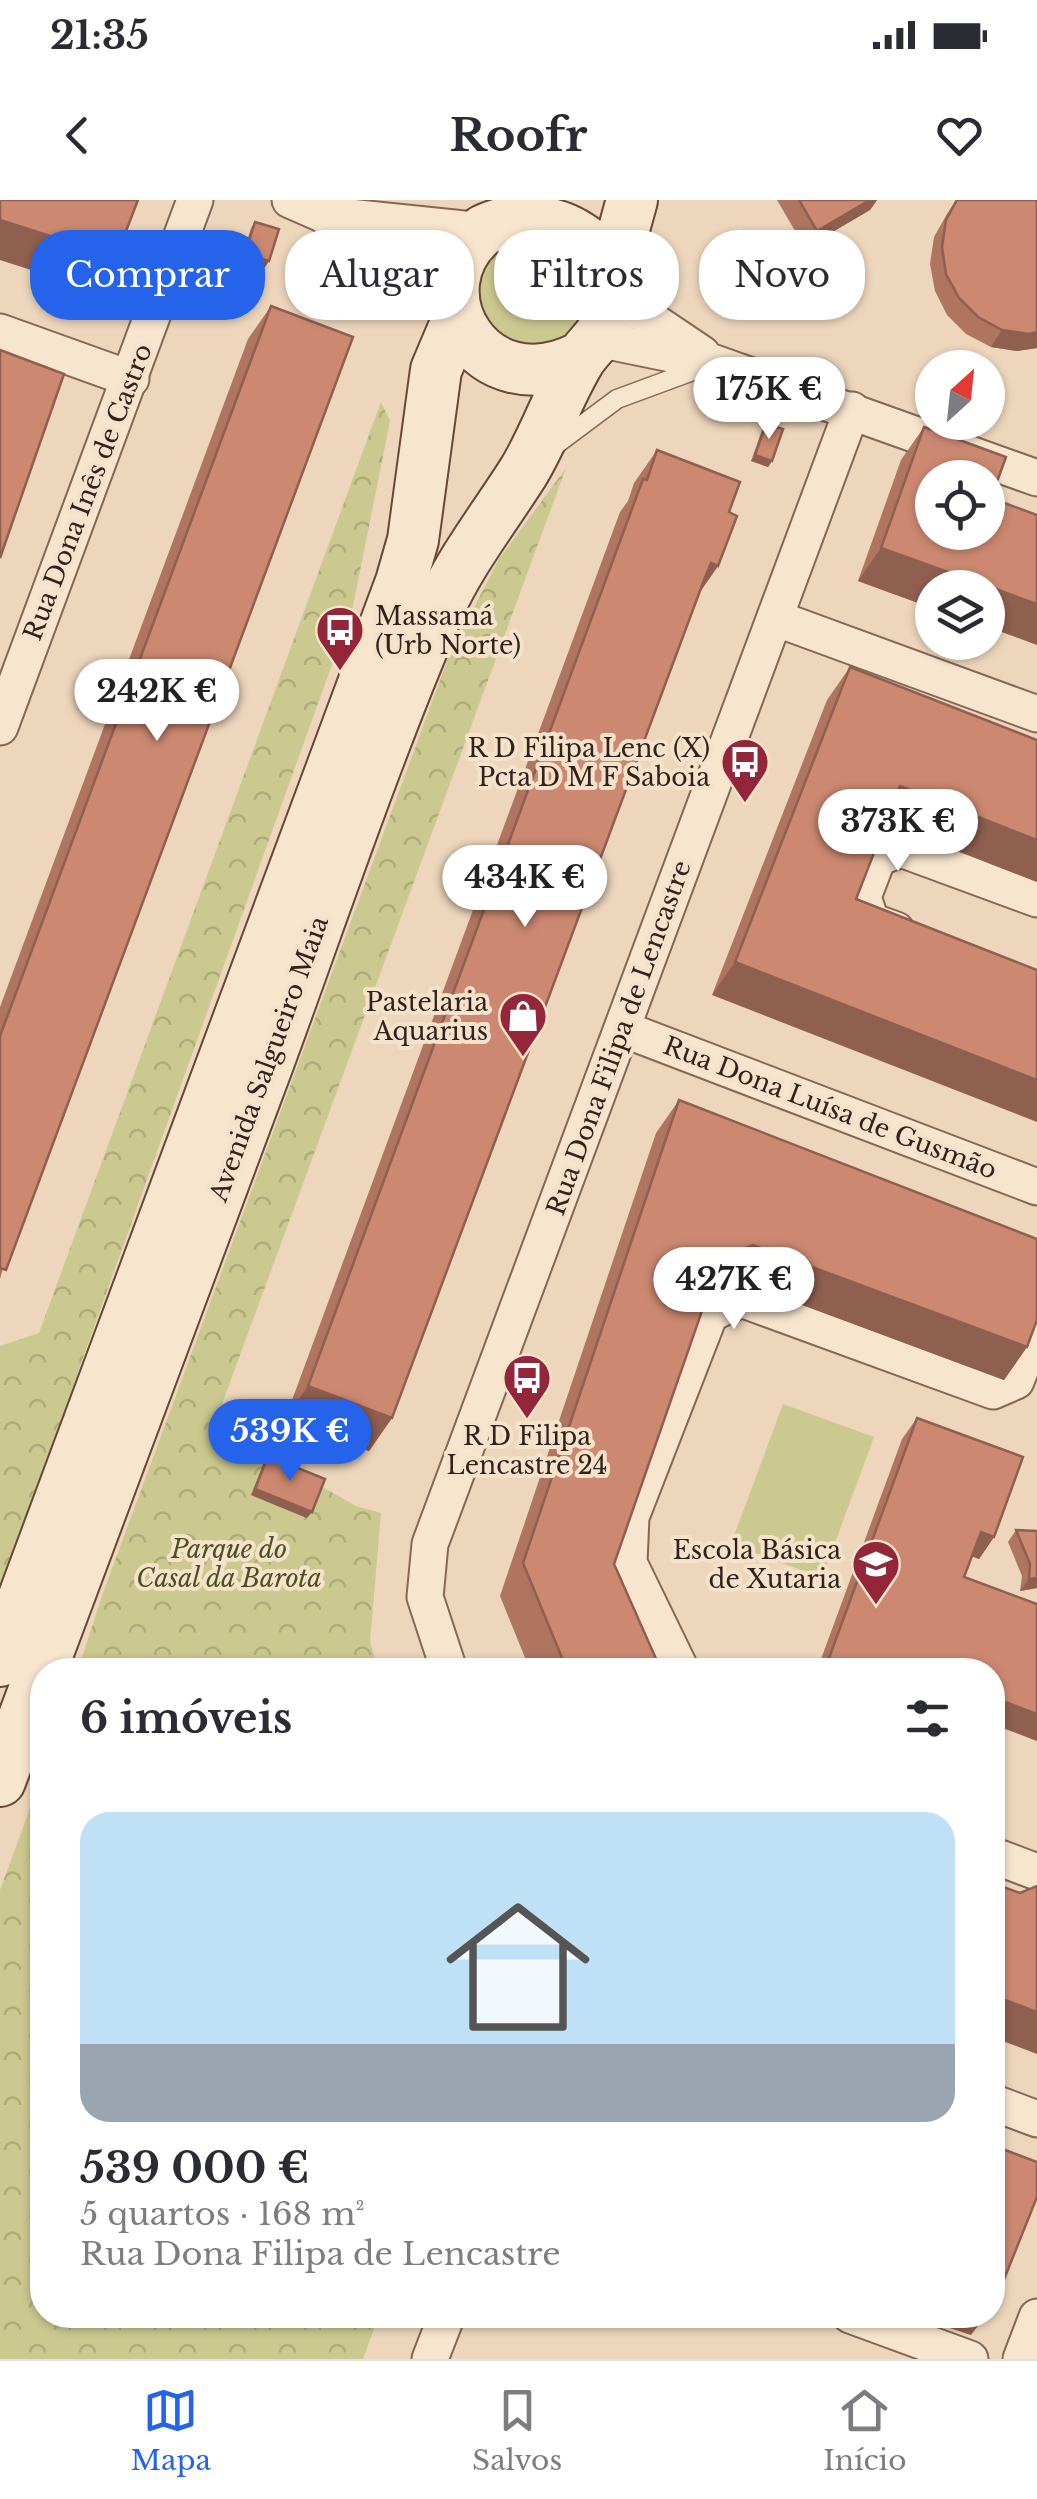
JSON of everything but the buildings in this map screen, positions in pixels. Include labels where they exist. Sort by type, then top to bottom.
[{"type":"street","name":"Rua Dona Inês de Castro","points":[[0,726],[196,200]]},
{"type":"street","points":[[290,200],[322,214],[344,230]]},
{"type":"street","name":"Avenida Salgueiro Maia","points":[[624,230],[632,200]]},
{"type":"street","points":[[322,214],[491,219],[552,216],[581,230]]},
{"type":"street","name":"Avenida Salgueiro Maia","points":[[474,244],[491,219]]},
{"type":"street","name":"Avenida Salgueiro Maia","points":[[0,1661],[401,582],[413,540],[436,370],[454,320]]},
{"type":"street","points":[[461,320],[470,340],[488,357],[510,368],[535,372],[559,368],[598,320]]},
{"type":"street","name":"Avenida Salgueiro Maia","points":[[46,1658],[361,806],[440,605],[526,468],[599,320]]},
{"type":"street","points":[[610,320],[715,364],[1037,478]]},
{"type":"street","points":[[610,320],[715,364]]},
{"type":"street","points":[[0,332],[131,379]]},
{"type":"street","name":"Rua Dona Filipa de Lencastre","points":[[445,1658],[425,1597],[430,1544],[852,410]]},
{"type":"street","points":[[776,618],[1037,714]]},
{"type":"street","points":[[926,942],[872,921],[862,897],[878,858],[900,849],[1037,899]]},
{"type":"street","name":"Rua Dona Luísa de Gusmão","points":[[622,1029],[1037,1186]]},
{"type":"street","points":[[676,1658],[628,1563],[631,1517],[710,1314],[741,1299],[993,1391],[1016,1381],[1037,1329]]},
{"type":"street","name":"Avenida Salgueiro Maia","points":[[0,1781],[30,1700]]},
{"type":"street","points":[[1005,1860],[1037,1872]]},
{"type":"street","points":[[1005,2107],[1037,2119]]},
{"type":"street","points":[[1021,2359],[1037,2317]]},
{"type":"street","points":[[430,2359],[442,2328]]},
{"type":"street","points":[[885,2328],[970,2359]]},
{"type":"lane","points":[[526,468],[617,399],[715,364]]},
{"type":"green space","points":[[494,251],[494,320],[582,320],[580,324],[550,345],[511,343],[481,317],[475,277],[482,258]]},
{"type":"green space","points":[[381,402],[390,421],[353,606],[80,1366],[0,1612],[0,1346],[39,1333]]},
{"type":"green space","name":"Parque do Casal da Barota","points":[[566,468],[218,1415],[236,1448],[356,1506],[381,1513],[370,1642],[375,1658],[82,1658],[449,656],[499,559]]},
{"type":"green space","points":[[783,1404],[874,1437],[822,1578],[731,1544]]},
{"type":"green space","points":[[30,1809],[30,2328],[374,2328],[363,2359],[0,2359],[0,1890]]},
{"type":"place","name":"Massamá (Urb Norte)","points":[[340,672]]},
{"type":"place","name":"R D Filipa Lenc (X) Pcta D M F Saboia","points":[[745,804]]},
{"type":"place","name":"Pastelaria Aquarius","points":[[523,1058]]},
{"type":"place","name":"R D Filipa Lencastre 24","points":[[527,1420]]},
{"type":"place","name":"Escola Básica de Xutaria","points":[[876,1606]]}]
